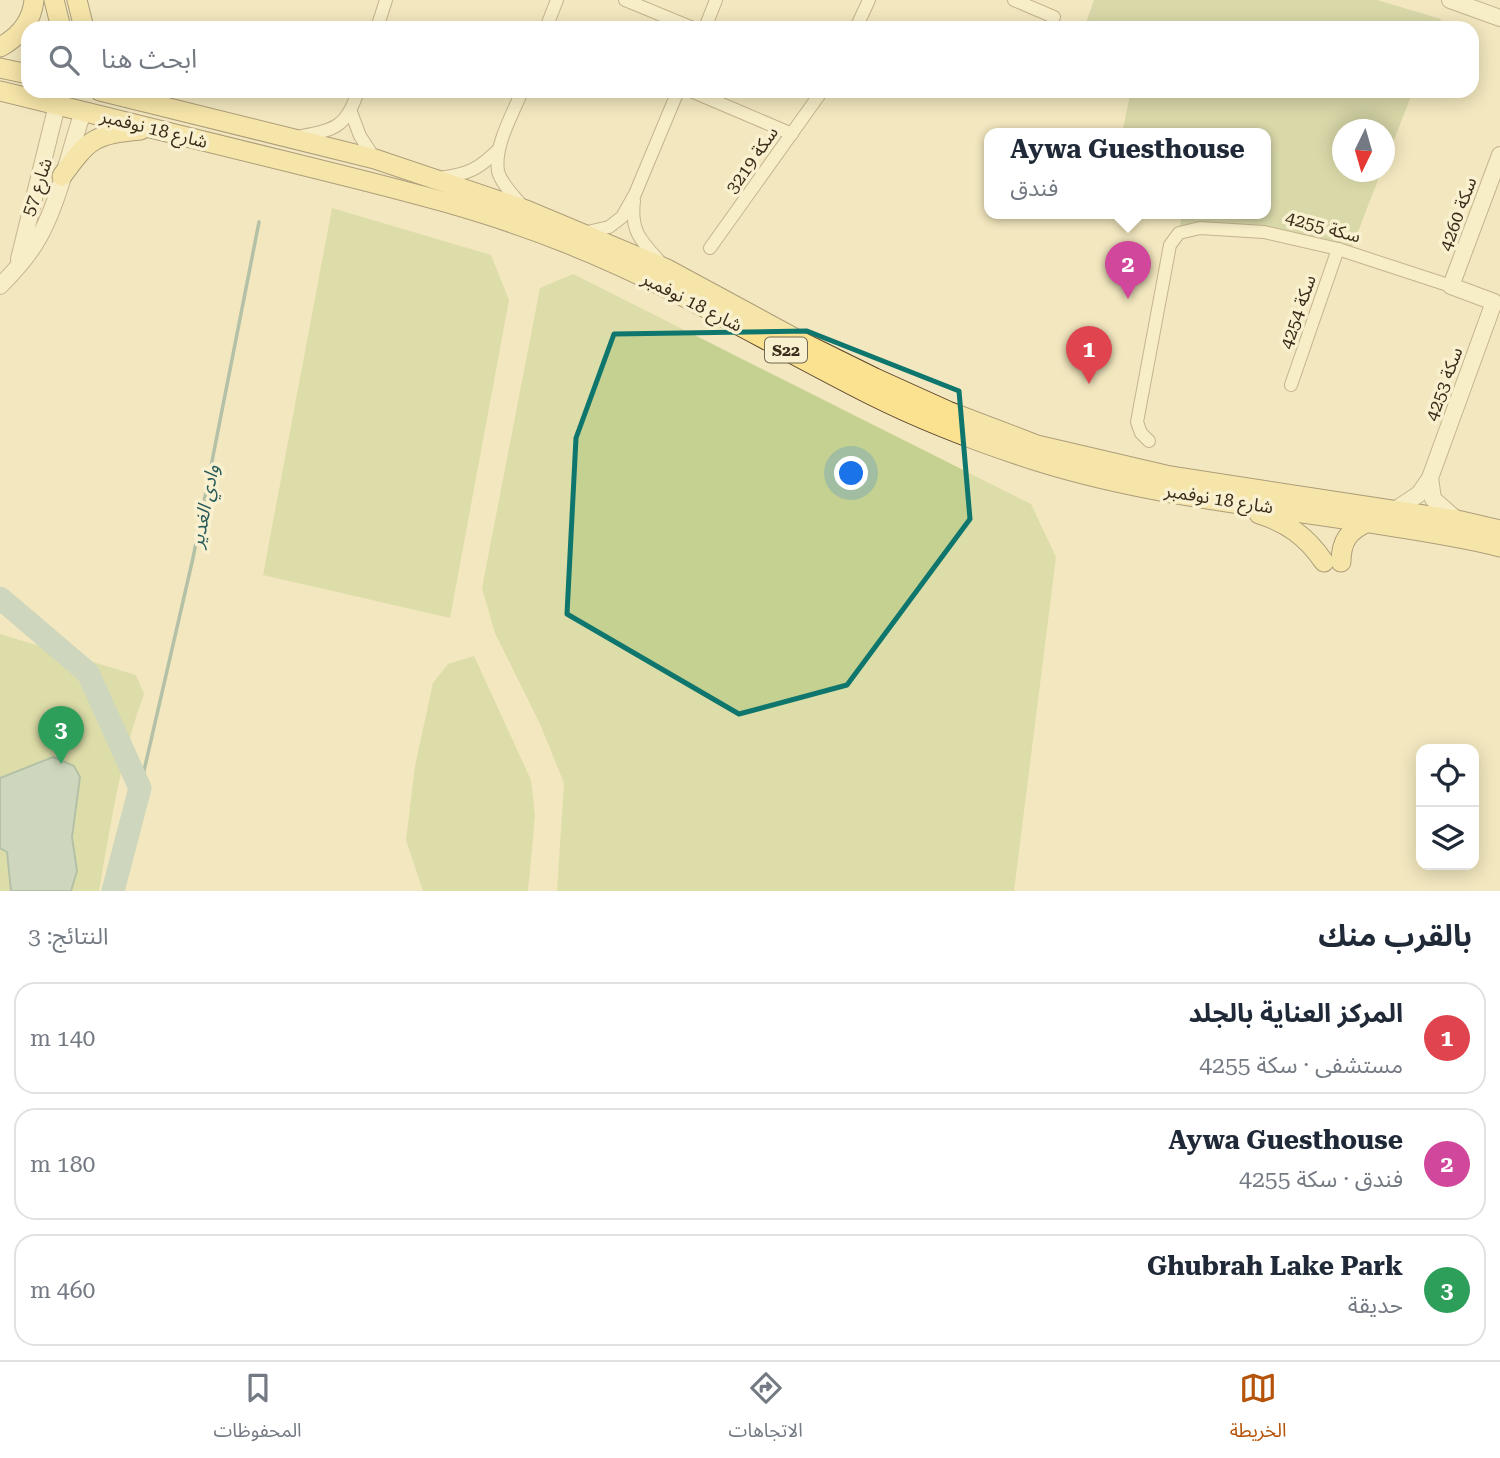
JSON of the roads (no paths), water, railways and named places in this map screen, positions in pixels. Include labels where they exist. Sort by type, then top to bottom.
[{"type":"main road","points":[[28,21],[33,12],[34,0]]},
{"type":"main road","points":[[48,21],[51,0]]},
{"type":"main road","points":[[51,0],[58,21]]},
{"type":"main road","points":[[0,47],[21,31]]},
{"type":"main road","name":"شارع 18 نوفمبر","points":[[0,91],[21,93]]},
{"type":"main road","name":"شارع 18 نوفمبر","points":[[59,98],[83,111],[484,212],[609,261],[874,396],[942,427],[1075,472],[1198,496],[1368,522],[1500,547]]},
{"type":"main road","points":[[83,111],[86,98]]},
{"type":"main road","name":"شارع 18 نوفمبر","points":[[127,98],[375,159],[526,210],[667,269],[875,378],[948,411],[1037,446],[1170,476],[1457,520],[1500,530]]},
{"type":"main road","points":[[159,98],[196,116]]},
{"type":"main road","points":[[62,176],[82,147],[97,138],[157,129]]},
{"type":"main road","points":[[1198,496],[1284,523],[1333,562],[1346,537],[1356,527],[1368,522]]},
{"type":"street","points":[[379,21],[386,0]]},
{"type":"street","points":[[549,21],[557,0]]},
{"type":"street","points":[[625,0],[676,21]]},
{"type":"street","points":[[708,21],[716,0]]},
{"type":"street","points":[[859,21],[869,0]]},
{"type":"street","points":[[1014,0],[1054,17]]},
{"type":"street","points":[[1450,0],[1500,18]]},
{"type":"street","name":"شارع 57","points":[[17,269],[59,98]]},
{"type":"street","points":[[292,137],[326,131],[338,125],[351,112],[356,98]]},
{"type":"street","points":[[519,98],[499,149],[498,172],[505,186],[526,210]]},
{"type":"street","points":[[583,233],[609,226],[622,217],[635,194],[675,98]]},
{"type":"street","points":[[707,98],[792,134]]},
{"type":"street","name":"سكة 3219","points":[[710,248],[817,98]]},
{"type":"street","name":"شارع 57","points":[[0,286],[36,244],[46,225],[83,111]]},
{"type":"street","points":[[351,112],[360,136],[375,159]]},
{"type":"street","points":[[436,178],[464,175],[482,166],[499,149]]},
{"type":"street","name":"سكة 4260","points":[[1451,286],[1500,155]]},
{"type":"street","points":[[635,194],[632,215],[634,229],[667,269]]},
{"type":"street","name":"سكة 4255","points":[[1149,441],[1140,433],[1137,422],[1170,245],[1179,233],[1200,229],[1264,232],[1338,249],[1497,303]]},
{"type":"street","name":"سكة 4254","points":[[1290,386],[1338,249]]},
{"type":"street","name":"سكة 4253","points":[[1395,510],[1419,494],[1430,478],[1497,303]]},
{"type":"street","points":[[1430,478],[1433,499],[1457,520]]},
{"type":"water","points":[[53,757],[74,766],[80,777],[72,837],[77,871],[71,891],[11,891],[7,852],[0,848],[0,778]]},
{"type":"waterway","name":"وادي الغدير","points":[[140,788],[193,558],[259,222]]},
{"type":"waterway","name":"وادي الغدير","points":[[0,598],[88,673],[140,788],[113,891]]},
{"type":"place","name":"Aywa Guesthouse","points":[[1128,299]]},
{"type":"place","name":"المركز العناية بالجلد","points":[[1089,384]]},
{"type":"place","name":"Ghubrah Lake Park","points":[[61,764]]}]
